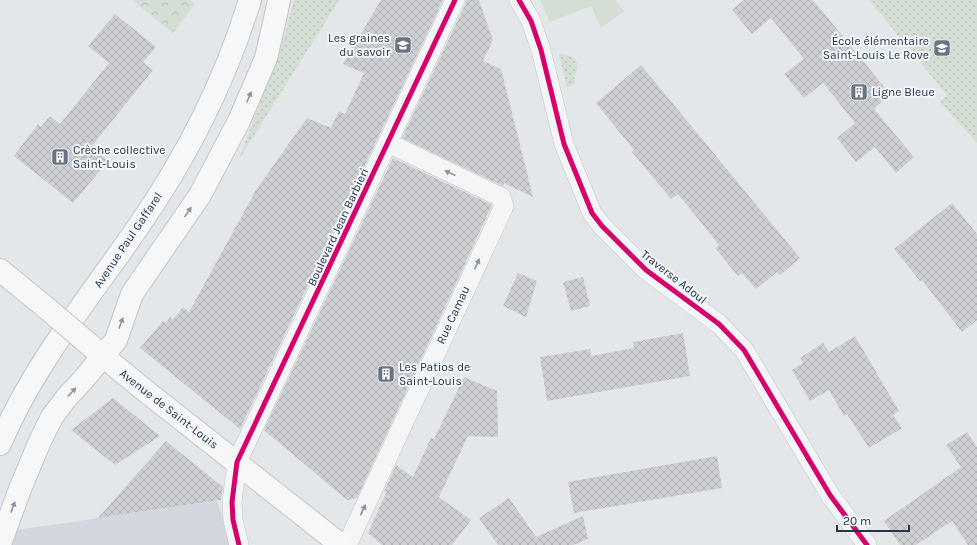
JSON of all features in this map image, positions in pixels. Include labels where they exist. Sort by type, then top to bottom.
[{"type":"main road","name":"Avenue Paul Gaffarel","points":[[242,28],[243,0]]},
{"type":"main road","name":"Avenue Paul Gaffarel","points":[[0,444],[8,425],[44,362],[140,226],[186,151],[226,69],[242,28],[250,0]]},
{"type":"main road","points":[[0,544],[20,489],[40,441],[52,417],[67,398],[96,351],[116,340],[132,294],[200,195],[239,121],[266,58],[278,0]]},
{"type":"main road","name":"Avenue de Saint-Louis","points":[[0,270],[143,389],[238,462],[341,545]]},
{"type":"street","name":"Boulevard Jean Barbieri","points":[[239,545],[233,520],[232,502],[238,462],[455,0]]},
{"type":"street","name":"Traverse Adoul","points":[[518,0],[530,21],[541,50],[564,144],[592,213],[602,226],[646,270],[719,324],[744,350],[830,495],[867,545]]},
{"type":"street","name":"Rue Camau","points":[[347,545],[504,206],[502,197],[388,144]]},
{"type":"shaded area","points":[[217,501],[232,545],[10,545],[16,530]]},
{"type":"green space","points":[[132,0],[190,0],[195,4],[173,33]]},
{"type":"green space","points":[[294,0],[339,0],[238,161],[281,47]]},
{"type":"green space","points":[[540,0],[615,0],[624,11],[601,28],[591,6],[550,22]]},
{"type":"green space","name":"École élémentaire Saint-Louis Le Rove","points":[[869,0],[977,0],[977,143],[940,102],[947,95]]},
{"type":"green space","points":[[559,54],[569,55],[577,62],[577,71],[574,76],[575,83],[567,88]]},
{"type":"building","points":[[381,0],[443,0],[240,429],[140,348],[163,321],[166,323],[170,317],[173,320],[183,307],[189,312],[256,190],[307,118],[331,128],[339,111],[345,114],[364,73],[343,64]]},
{"type":"building","points":[[466,0],[479,0],[493,40],[483,61],[501,69],[533,197],[504,183],[503,186],[402,138]]},
{"type":"building","name":"Ligne Bleue","points":[[744,0],[813,0],[890,94],[874,109],[914,157],[896,173],[875,147],[856,162],[837,138],[855,123],[823,83],[804,98],[784,74],[804,59],[771,18],[752,34],[732,10]]},
{"type":"building","points":[[115,14],[156,47],[143,62],[153,70],[91,147],[108,161],[73,203],[14,156],[38,124],[41,127],[50,116],[60,124],[109,63],[88,46]]},
{"type":"building","points":[[641,65],[800,258],[780,275],[777,272],[756,289],[742,273],[738,276],[715,248],[719,245],[678,194],[671,199],[632,152],[634,150],[596,103]]},
{"type":"building","points":[[393,158],[492,205],[357,498],[347,500],[264,430]]},
{"type":"building","points":[[952,203],[977,234],[977,320],[962,332],[922,280],[920,281],[894,249]]},
{"type":"building","points":[[518,273],[537,281],[526,317],[503,306]]},
{"type":"building","points":[[583,277],[590,306],[571,311],[563,282]]},
{"type":"building","points":[[683,333],[690,376],[547,401],[540,357],[590,349],[591,356],[634,348],[633,342]]},
{"type":"building","points":[[855,336],[899,411],[893,415],[902,428],[869,448],[847,414],[844,416],[829,390],[810,401],[792,370],[803,363],[800,358],[823,343],[829,352]]},
{"type":"building","points":[[464,377],[497,391],[498,437],[468,436],[439,497],[471,520],[452,545],[382,545],[368,533],[387,491],[384,492],[396,465],[413,477],[431,438],[434,439]]},
{"type":"building","points":[[113,398],[160,436],[115,465],[71,430]]},
{"type":"building","points":[[967,432],[977,447],[977,545],[968,545],[952,521],[916,545],[900,545],[884,521],[961,467],[946,445]]},
{"type":"building","points":[[166,441],[223,487],[221,500],[98,518]]},
{"type":"building","points":[[717,456],[722,488],[574,513],[568,482]]},
{"type":"building","points":[[509,498],[536,537],[583,516],[588,539],[573,545],[498,545],[479,518]]},
{"type":"cycle path","points":[[239,545],[233,520],[232,502],[237,462],[455,0]]},
{"type":"cycle path","points":[[519,0],[531,21],[541,50],[564,144],[592,213],[602,226],[646,270],[719,324],[744,350],[830,495],[867,545]]},
{"type":"place","name":"Les graines du savoir","points":[[403,45]]},
{"type":"place","name":"École élémentaire Saint-Louis Le Rove","points":[[942,48]]},
{"type":"place","name":"Ligne Bleue","points":[[859,92]]},
{"type":"place","name":"Crèche collective Saint-Louis","points":[[60,157]]},
{"type":"place","name":"Les Patios de Saint-Louis","points":[[386,374]]}]
